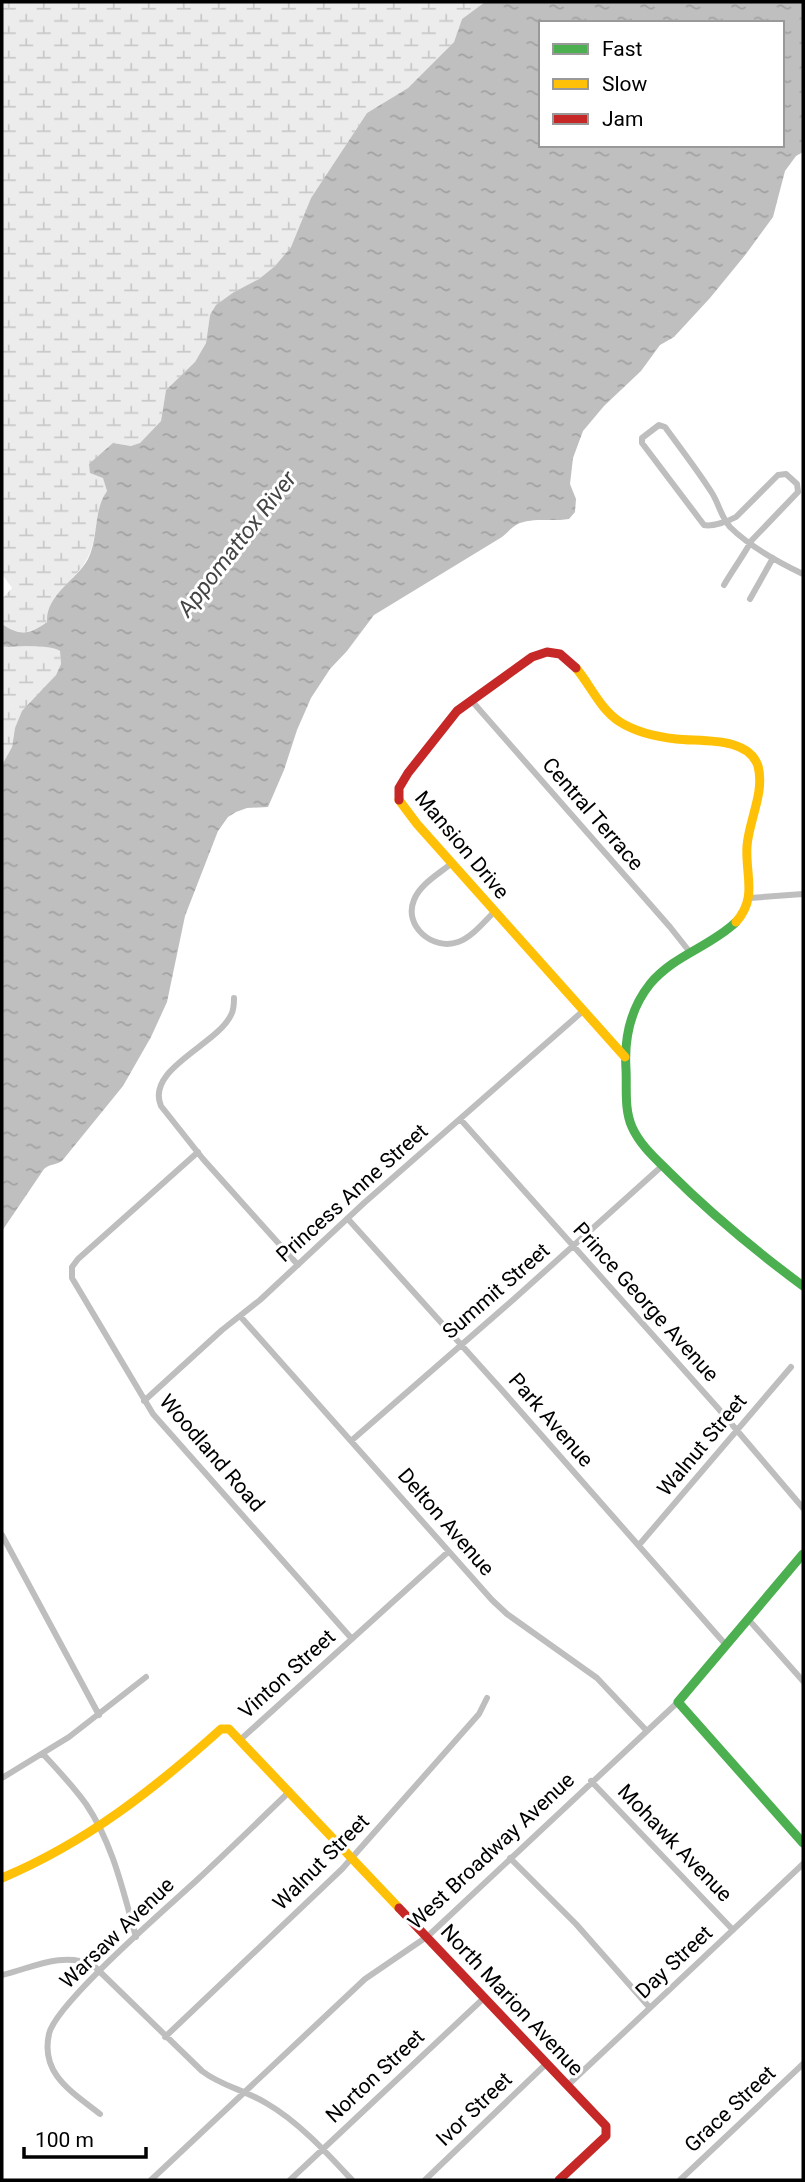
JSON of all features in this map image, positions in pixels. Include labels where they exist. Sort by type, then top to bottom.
[{"type":"street","points":[[724,586],[750,543],[798,492],[797,484],[789,476],[778,475],[736,517],[730,520],[725,520],[709,526],[704,525],[642,443],[642,438],[659,425],[665,427],[715,498],[725,520],[750,543],[803,574]]},
{"type":"street","points":[[750,599],[773,558]]},
{"type":"street","name":"Mansion Drive","points":[[625,1058],[401,804],[399,788],[420,755],[452,715],[471,700],[532,657],[541,652],[555,651],[567,657],[605,710],[620,723],[668,739],[719,743],[745,749],[751,754],[756,764],[759,786],[748,838],[750,898]]},
{"type":"street","name":"Central Terrace","points":[[471,700],[689,951]]},
{"type":"street","points":[[453,863],[415,896],[412,917],[419,931],[430,940],[455,943],[463,940],[495,911]]},
{"type":"street","points":[[803,894],[750,898],[738,923],[717,938],[689,951],[663,970],[642,993],[631,1018],[626,1035],[625,1058],[627,1111],[640,1143],[727,1228],[803,1286]]},
{"type":"street","points":[[234,998],[231,1016],[225,1024],[168,1071],[159,1089],[158,1100],[198,1152],[298,1265]]},
{"type":"street","name":"Princess Anne Street","points":[[144,1401],[583,1011]]},
{"type":"street","name":"Prince George Avenue","points":[[461,1120],[803,1508]]},
{"type":"street","name":"Woodland Road","points":[[198,1152],[78,1259],[72,1267],[72,1278],[153,1414],[352,1639]]},
{"type":"street","name":"Summit Street","points":[[351,1441],[662,1166]]},
{"type":"street","name":"Park Avenue","points":[[348,1219],[726,1645]]},
{"type":"street","name":"Delton Avenue","points":[[240,1316],[448,1552],[507,1614],[597,1678],[646,1730]]},
{"type":"street","name":"Walnut Street","points":[[639,1545],[791,1367]]},
{"type":"street","points":[[2,1535],[99,1715]]},
{"type":"street","name":"Vinton Street","points":[[2,1878],[55,1854],[99,1828],[152,1790],[221,1729],[229,1729],[240,1740],[448,1552]]},
{"type":"street","name":"West Broadway Avenue","points":[[151,2180],[365,1979],[428,1936],[678,1702],[803,1555]]},
{"type":"street","points":[[748,1619],[803,1681]]},
{"type":"street","points":[[2,1778],[43,1754],[99,1715],[146,1677]]},
{"type":"street","name":"Walnut Street","points":[[165,2038],[353,1858],[480,1714],[488,1698]]},
{"type":"street","points":[[678,1702],[803,1843]]},
{"type":"street","name":"North Marion Avenue","points":[[240,1740],[606,2126],[606,2136],[559,2180]]},
{"type":"street","points":[[43,1754],[78,1793],[99,1828],[121,1882],[136,1937]]},
{"type":"street","name":"Mohawk Avenue","points":[[591,1781],[733,1930]]},
{"type":"street","name":"Warsaw Avenue","points":[[100,2113],[62,2084],[48,2060],[48,2034],[56,2018],[100,1970],[290,1791]]},
{"type":"street","points":[[510,1858],[576,1924],[650,2008]]},
{"type":"street","name":"Day Street","points":[[568,2085],[803,1864]]},
{"type":"street","points":[[2,1975],[50,1961],[68,1959],[86,1962],[100,1970],[165,2038],[210,2078],[274,2108],[322,2149],[352,2180]]},
{"type":"street","name":"Norton Street","points":[[290,2180],[485,1997]]},
{"type":"street","name":"Ivor Street","points":[[425,2180],[547,2063]]},
{"type":"street","name":"Grace Street","points":[[680,2180],[803,2064]]},
{"type":"green space","points":[[2,2],[485,2],[462,19],[454,42],[408,88],[367,113],[311,198],[291,247],[275,266],[259,279],[234,292],[210,315],[206,343],[195,362],[166,390],[161,421],[140,443],[132,446],[113,443],[104,466],[107,491],[100,507],[91,551],[80,569],[55,597],[46,623],[24,632],[2,624],[2,599],[12,588],[2,574]]},
{"type":"green space","points":[[2,644],[8,647],[42,646],[60,651],[61,664],[56,675],[15,728],[12,747],[2,765]]},
{"type":"water","name":"Appomattox River","points":[[485,2],[803,2],[803,152],[796,156],[785,171],[773,217],[746,254],[710,298],[674,337],[660,345],[641,371],[604,406],[583,431],[573,458],[570,484],[576,499],[575,512],[569,519],[528,521],[516,525],[502,537],[374,615],[330,669],[311,698],[268,807],[247,808],[236,812],[228,817],[218,831],[185,916],[167,1002],[123,1086],[62,1161],[44,1169],[2,1231],[2,765],[12,747],[15,728],[22,711],[56,675],[61,664],[60,651],[55,649],[35,646],[8,647],[2,644],[2,624],[14,631],[30,632],[47,622],[51,603],[83,567],[94,542],[100,507],[107,491],[103,478],[90,473],[89,464],[113,443],[131,446],[140,443],[161,421],[166,390],[195,362],[206,343],[210,315],[216,305],[275,266],[291,247],[311,198],[367,113],[408,88],[454,42],[462,19]]},
{"type":"traffic: fast","points":[[736,922],[670,966],[643,993],[630,1024],[626,1046],[626,1098],[629,1120],[644,1145],[685,1188],[751,1246],[803,1286]]},
{"type":"traffic: fast","points":[[803,1554],[678,1702],[803,1843]]},
{"type":"traffic: slow","points":[[576,668],[607,711],[626,726],[662,737],[723,742],[753,756],[758,766],[760,786],[748,836],[749,895],[743,913],[736,922]]},
{"type":"traffic: slow","points":[[399,800],[417,824],[625,1057]]},
{"type":"traffic: slow","points":[[2,1878],[91,1831],[170,1773],[221,1729],[229,1729],[399,1908]]},
{"type":"traffic: jam","points":[[399,800],[399,788],[408,773],[457,711],[532,657],[547,652],[560,654],[576,668]]},
{"type":"traffic: jam","points":[[399,1908],[606,2126],[606,2136],[559,2180]]}]
